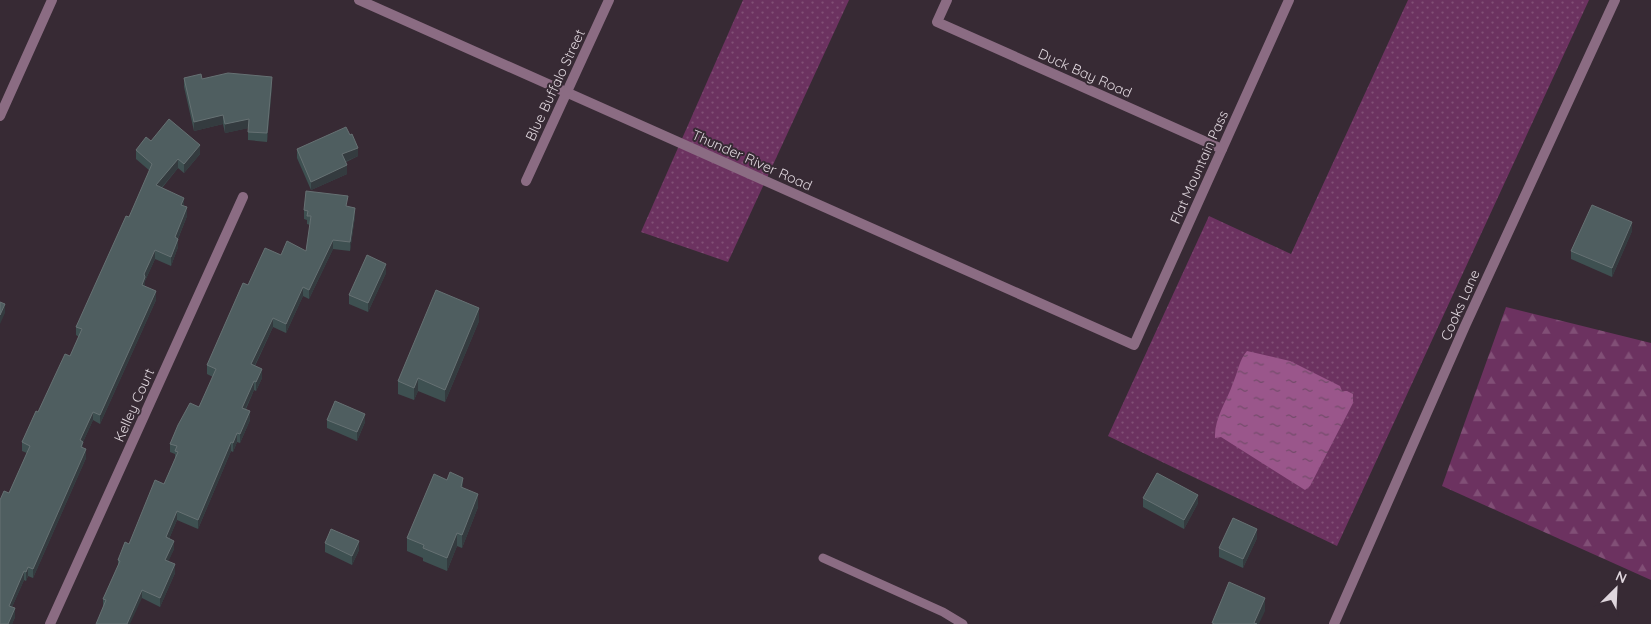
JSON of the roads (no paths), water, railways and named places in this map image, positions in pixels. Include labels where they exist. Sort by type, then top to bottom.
[{"type":"street","points":[[0,116],[52,0]]},
{"type":"street","name":"Thunder River Road","points":[[359,0],[1134,344]]},
{"type":"street","name":"Blue Buffalo Street","points":[[526,181],[609,0]]},
{"type":"street","name":"Duck Bay Road","points":[[947,0],[937,22],[1222,149]]},
{"type":"street","name":"Flat Mountain Pass","points":[[1134,344],[1289,0]]},
{"type":"street","name":"Cooks Lane","points":[[1334,624],[1465,326],[1615,0]]},
{"type":"street","name":"Kelley Court","points":[[50,624],[243,197]]},
{"type":"lane","points":[[823,558],[943,612],[963,624]]},
{"type":"water","points":[[1247,351],[1290,361],[1340,386],[1342,391],[1353,394],[1353,403],[1310,486],[1305,490],[1221,437],[1215,438],[1219,417],[1240,362]]}]
